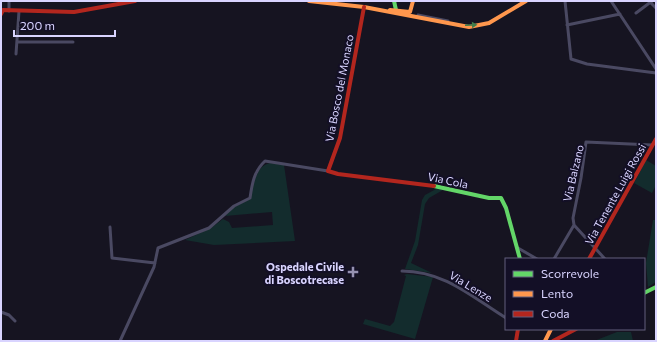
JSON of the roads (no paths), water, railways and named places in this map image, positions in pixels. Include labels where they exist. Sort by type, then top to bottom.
[{"type":"street","points":[[9,1],[9,11]]},
{"type":"street","points":[[102,1],[103,8]]},
{"type":"street","points":[[2,12],[74,12],[103,8],[135,1]]},
{"type":"street","points":[[309,1],[364,8],[469,27],[489,23],[526,1]]},
{"type":"street","points":[[394,1],[396,10]]},
{"type":"street","points":[[410,12],[413,1]]},
{"type":"street","points":[[565,1],[571,59],[575,62],[656,73]]},
{"type":"street","points":[[636,13],[650,1],[656,8]]},
{"type":"street","points":[[613,2],[656,69]]},
{"type":"street","points":[[364,8],[410,12],[414,15],[452,23]]},
{"type":"street","name":"Via Bosco del Monaco","points":[[328,171],[340,138],[364,8]]},
{"type":"street","points":[[16,54],[19,11]]},
{"type":"street","points":[[567,25],[620,14]]},
{"type":"street","points":[[17,42],[73,42]]},
{"type":"street","name":"Via Tenente Luigi Rossi","points":[[590,258],[656,139]]},
{"type":"street","name":"Via Balzano","points":[[574,224],[573,211],[581,178],[586,142],[652,145]]},
{"type":"street","points":[[120,341],[155,263],[158,248],[209,228],[234,206],[250,198],[253,179],[260,165],[265,161],[328,171]]},
{"type":"street","name":"Via Cola","points":[[328,171],[338,174],[427,185],[489,198],[502,198],[520,258]]},
{"type":"street","points":[[555,258],[574,224],[604,258]]},
{"type":"street","points":[[110,227],[112,258],[155,263]]},
{"type":"street","points":[[518,248],[535,258]]},
{"type":"street","name":"Via Lenze","points":[[402,272],[431,274],[505,317]]},
{"type":"street","points":[[645,292],[656,287]]},
{"type":"street","points":[[1,312],[9,315],[16,321]]},
{"type":"street","points":[[516,341],[518,330]]},
{"type":"street","points":[[545,341],[550,330]]},
{"type":"street","points":[[553,341],[574,330]]},
{"type":"place","name":"Ospedale Civile di Boscotrecase","points":[[353,272]]}]
